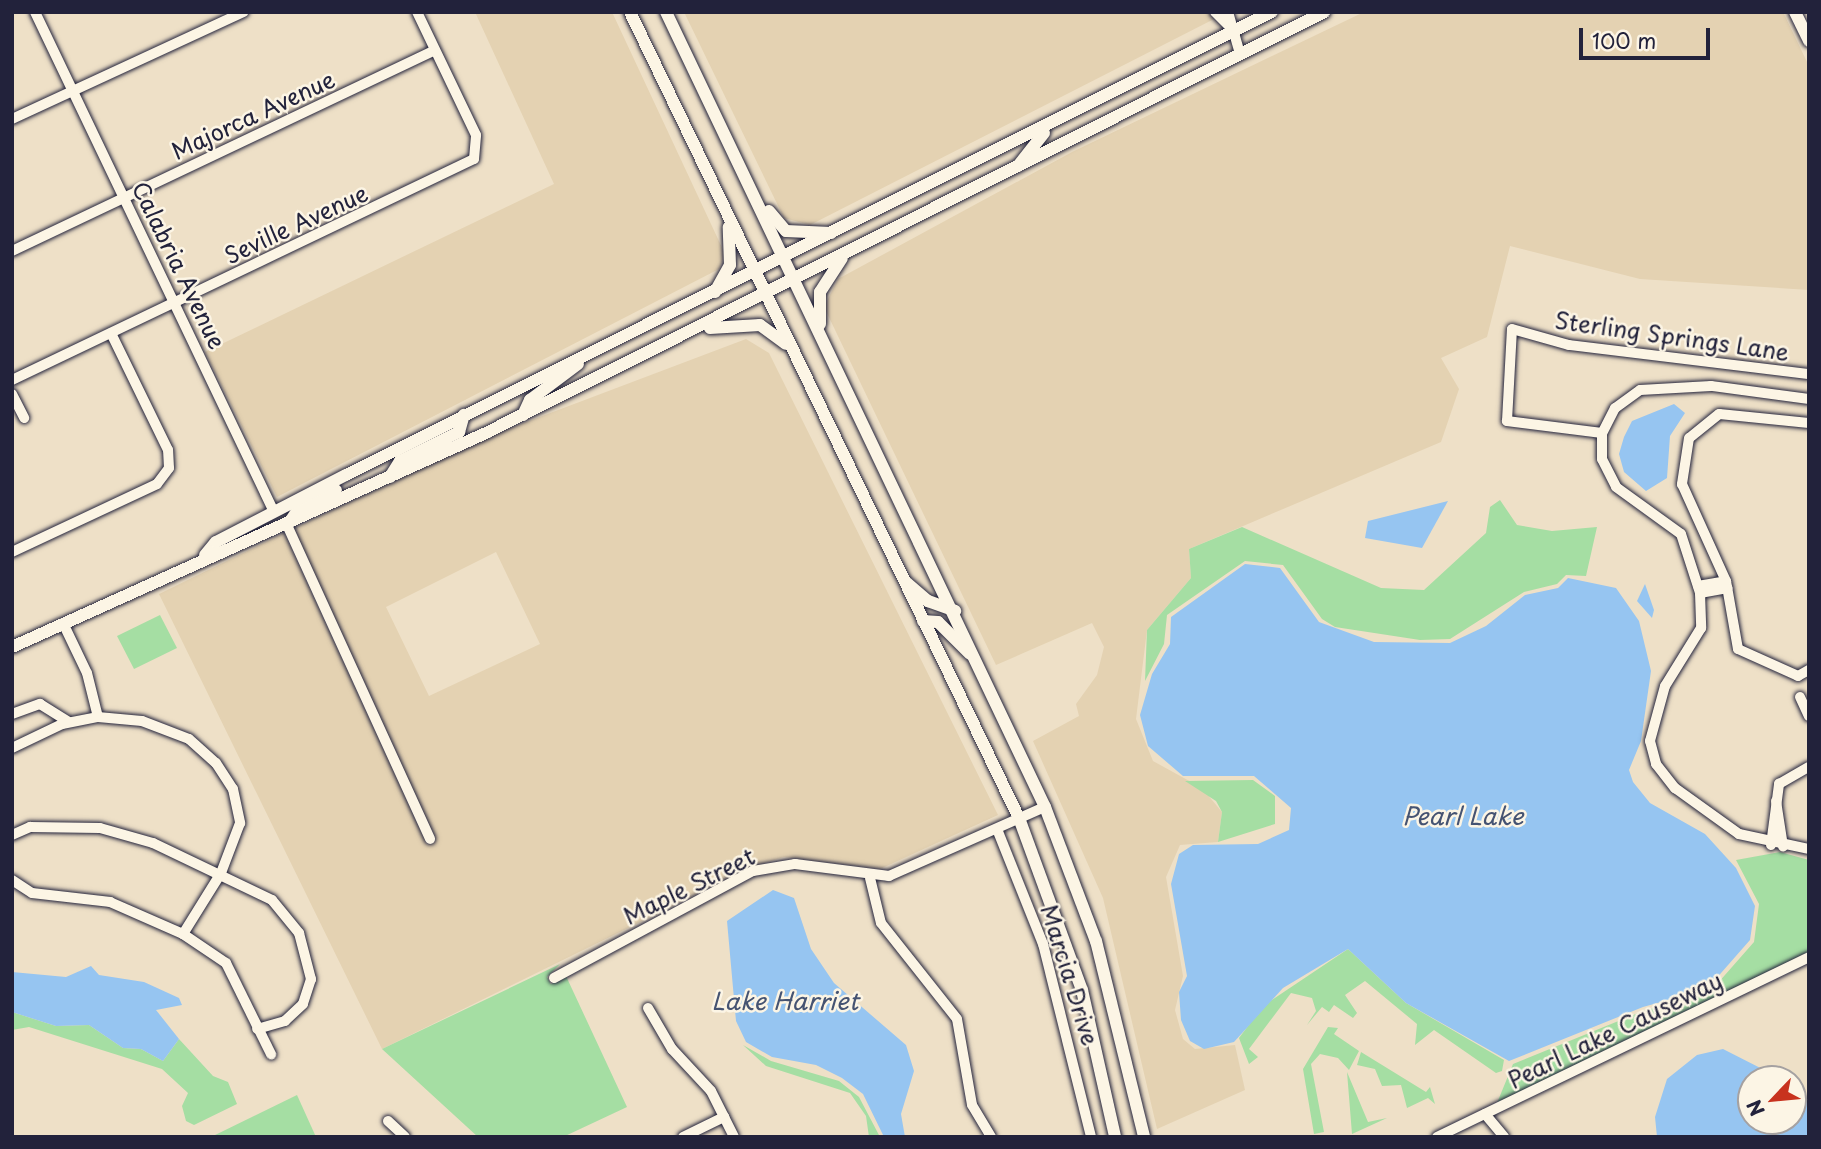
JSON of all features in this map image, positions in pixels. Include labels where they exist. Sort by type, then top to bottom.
[{"type":"main road","points":[[630,12],[1019,818],[1082,990],[1115,1137]]},
{"type":"main road","points":[[666,12],[955,611],[1045,807],[1096,941],[1144,1137]]},
{"type":"main road","points":[[205,555],[216,542],[464,415],[1055,123],[1229,28],[1272,12]]},
{"type":"main road","points":[[12,647],[205,555],[233,550],[523,415],[844,256],[1239,50],[1324,12]]},
{"type":"main road","points":[[1795,12],[1809,41]]},
{"type":"main road","points":[[1018,166],[1055,123]]},
{"type":"main road","points":[[747,179],[786,231],[834,233]]},
{"type":"main road","points":[[715,293],[731,258],[726,213]]},
{"type":"main road","points":[[820,332],[820,292],[844,256]]},
{"type":"main road","points":[[699,329],[760,324],[792,349]]},
{"type":"main road","points":[[523,415],[530,400],[588,355]]},
{"type":"main road","points":[[390,477],[400,461],[459,432],[464,415]]},
{"type":"main road","points":[[287,525],[299,508],[356,479],[360,468]]},
{"type":"main road","points":[[233,550],[262,530],[274,512]]},
{"type":"main road","points":[[902,578],[928,601],[955,611]]},
{"type":"main road","points":[[923,621],[951,632],[982,668]]},
{"type":"street","name":"Calabria Avenue","points":[[35,12],[274,512]]},
{"type":"street","points":[[12,119],[244,12]]},
{"type":"street","points":[[417,12],[435,50]]},
{"type":"street","points":[[1215,12],[1229,28],[1239,50]]},
{"type":"street","points":[[1228,12],[1229,28]]},
{"type":"street","name":"Seville Avenue","points":[[12,380],[466,166],[479,152],[435,50]]},
{"type":"street","name":"Majorca Avenue","points":[[12,251],[435,50]]},
{"type":"street","name":"Sterling Springs Lane","points":[[1598,433],[1507,421],[1512,329],[1569,345],[1809,374]]},
{"type":"street","points":[[12,552],[157,484],[170,468],[169,450],[111,334]]},
{"type":"street","points":[[1809,399],[1711,386],[1640,390],[1615,408],[1598,433],[1602,459],[1616,488],[1681,534],[1699,590],[1701,628],[1665,686],[1650,741],[1656,764],[1675,788],[1739,834],[1771,845],[1809,849]]},
{"type":"street","points":[[12,394],[24,418]]},
{"type":"street","points":[[1809,423],[1719,414],[1689,438],[1682,484],[1727,584],[1738,649],[1798,676],[1809,670]]},
{"type":"street","points":[[287,525],[430,839]]},
{"type":"street","points":[[1699,590],[1727,584]]},
{"type":"street","points":[[63,622],[87,673],[98,717]]},
{"type":"street","points":[[1800,697],[1809,716]]},
{"type":"street","points":[[12,714],[40,704],[69,722]]},
{"type":"street","points":[[12,748],[69,722],[98,717],[142,721],[189,739],[216,763],[233,789],[240,823],[221,873],[183,934]]},
{"type":"street","points":[[1771,845],[1779,784],[1808,771]]},
{"type":"street","points":[[1776,801],[1783,846]]},
{"type":"street","name":"Maple Street","points":[[554,978],[752,871],[795,864],[870,878],[910,869],[1045,807]]},
{"type":"street","points":[[12,835],[30,827],[100,828],[221,873],[272,900],[308,956],[311,979],[303,1004],[285,1021],[257,1029]]},
{"type":"street","name":"Marcia Drive","points":[[997,829],[1057,991],[1091,1137]]},
{"type":"street","points":[[870,878],[881,923],[957,1019],[972,1105],[991,1137]]},
{"type":"street","points":[[12,880],[32,894],[110,902],[183,934],[226,962],[271,1054]]},
{"type":"street","name":"Pearl Lake Causeway","points":[[1437,1137],[1809,957]]},
{"type":"street","points":[[648,1008],[724,1117],[734,1137]]},
{"type":"street","points":[[1485,1114],[1504,1137]]},
{"type":"street","points":[[683,1137],[724,1117]]},
{"type":"street","points":[[388,1121],[405,1137]]},
{"type":"shaded area","points":[[475,12],[612,12],[725,254],[719,269],[277,497],[205,352],[554,184]]},
{"type":"shaded area","points":[[684,12],[1216,12],[1218,17],[810,225],[784,218]]},
{"type":"shaded area","points":[[1364,12],[1783,12],[1809,66],[1809,290],[1640,279],[1510,246],[1487,337],[1441,358],[1459,389],[1441,442],[1189,549],[1191,578],[1147,630],[1136,719],[1153,761],[1202,788],[1222,812],[1218,842],[1180,845],[1166,877],[1183,976],[1175,1010],[1183,1039],[1195,1049],[1235,1045],[1245,1090],[1157,1129],[1103,898],[1033,741],[1079,716],[1076,704],[1097,675],[1104,647],[1092,623],[996,665],[824,307],[838,279],[1072,152]]},
{"type":"shaded area","points":[[746,339],[769,353],[998,815],[880,869],[784,857],[752,867],[382,1049],[159,594],[284,533],[427,845],[436,840],[293,529],[495,434]],"holes":[[[496,552],[540,644],[429,696],[386,607]]]},
{"type":"green space","points":[[1500,500],[1517,525],[1552,531],[1597,527],[1586,576],[1566,575],[1557,584],[1524,592],[1450,639],[1420,640],[1335,627],[1322,619],[1283,565],[1245,561],[1167,615],[1164,644],[1145,681],[1147,630],[1191,578],[1189,549],[1242,527],[1381,588],[1424,590],[1486,533],[1490,507]]},
{"type":"green space","points":[[160,615],[177,648],[134,669],[117,636]]},
{"type":"green space","points":[[1253,780],[1275,796],[1275,824],[1218,842],[1222,812],[1216,801],[1185,781]]},
{"type":"green space","points":[[1780,852],[1809,860],[1809,952],[1497,1103],[1513,1064],[1643,1011],[1710,992],[1754,942],[1759,904],[1736,860]]},
{"type":"green space","points":[[1348,949],[1406,1003],[1504,1060],[1502,1071],[1496,1073],[1434,1030],[1415,1045],[1417,1024],[1365,981],[1345,995],[1357,1013],[1353,1018],[1334,1005],[1329,1012],[1322,1007],[1307,1025],[1316,1011],[1312,998],[1291,993],[1249,1049],[1258,1057],[1249,1064],[1239,1038],[1263,1006]]},
{"type":"green space","points":[[560,964],[547,977],[551,984],[566,976],[627,1107],[563,1137],[478,1137],[382,1049]]},
{"type":"green space","points":[[12,1012],[56,1026],[89,1025],[123,1048],[141,1049],[163,1061],[179,1039],[213,1076],[228,1082],[237,1104],[194,1125],[186,1121],[182,1106],[188,1093],[162,1069],[29,1027],[12,1030]]},
{"type":"green space","points":[[1328,1027],[1338,1028],[1334,1034],[1359,1051],[1349,1070],[1338,1058],[1320,1054],[1311,1064],[1324,1132],[1314,1134],[1303,1069]]},
{"type":"green space","points":[[743,1045],[771,1061],[839,1081],[859,1097],[880,1137],[869,1137],[866,1116],[850,1093],[766,1066]]},
{"type":"green space","points":[[1361,1052],[1426,1092],[1430,1087],[1435,1104],[1428,1098],[1407,1108],[1401,1085],[1382,1086],[1375,1069],[1357,1065]]},
{"type":"green space","points":[[1347,1072],[1368,1122],[1387,1118],[1352,1134]]},
{"type":"green space","points":[[297,1095],[316,1137],[211,1137]]},
{"type":"water","points":[[1674,404],[1685,413],[1670,436],[1667,478],[1646,491],[1624,472],[1619,454],[1624,437],[1632,421]]},
{"type":"water","points":[[1448,501],[1422,548],[1365,538],[1368,521]]},
{"type":"water","name":"Pearl Lake","points":[[1245,564],[1280,568],[1319,622],[1374,642],[1450,643],[1486,626],[1525,595],[1558,588],[1568,578],[1616,588],[1639,621],[1651,671],[1641,741],[1629,770],[1633,782],[1650,803],[1705,834],[1736,868],[1755,906],[1750,940],[1707,989],[1643,1007],[1509,1061],[1406,1003],[1348,949],[1283,988],[1234,1042],[1204,1049],[1190,1041],[1181,1020],[1179,992],[1187,976],[1171,884],[1179,854],[1193,845],[1258,844],[1289,830],[1291,808],[1254,776],[1183,776],[1148,746],[1140,715],[1152,674],[1170,644],[1171,617]]},
{"type":"water","points":[[1645,584],[1654,610],[1652,618],[1637,601]]},
{"type":"water","name":"Lake Harriet","points":[[773,890],[794,898],[811,949],[834,983],[906,1045],[914,1071],[901,1114],[905,1137],[884,1137],[863,1094],[842,1078],[816,1065],[772,1057],[746,1042],[736,1021],[727,921]]},
{"type":"water","points":[[91,966],[99,975],[144,982],[179,998],[182,1005],[156,1010],[179,1039],[163,1061],[141,1049],[123,1048],[89,1025],[56,1026],[12,1012],[12,972],[66,977]]},
{"type":"water","points":[[1723,1049],[1754,1065],[1737,1065],[1737,1135],[1807,1135],[1807,1098],[1809,1137],[1657,1137],[1655,1117],[1667,1079],[1697,1055]]}]
